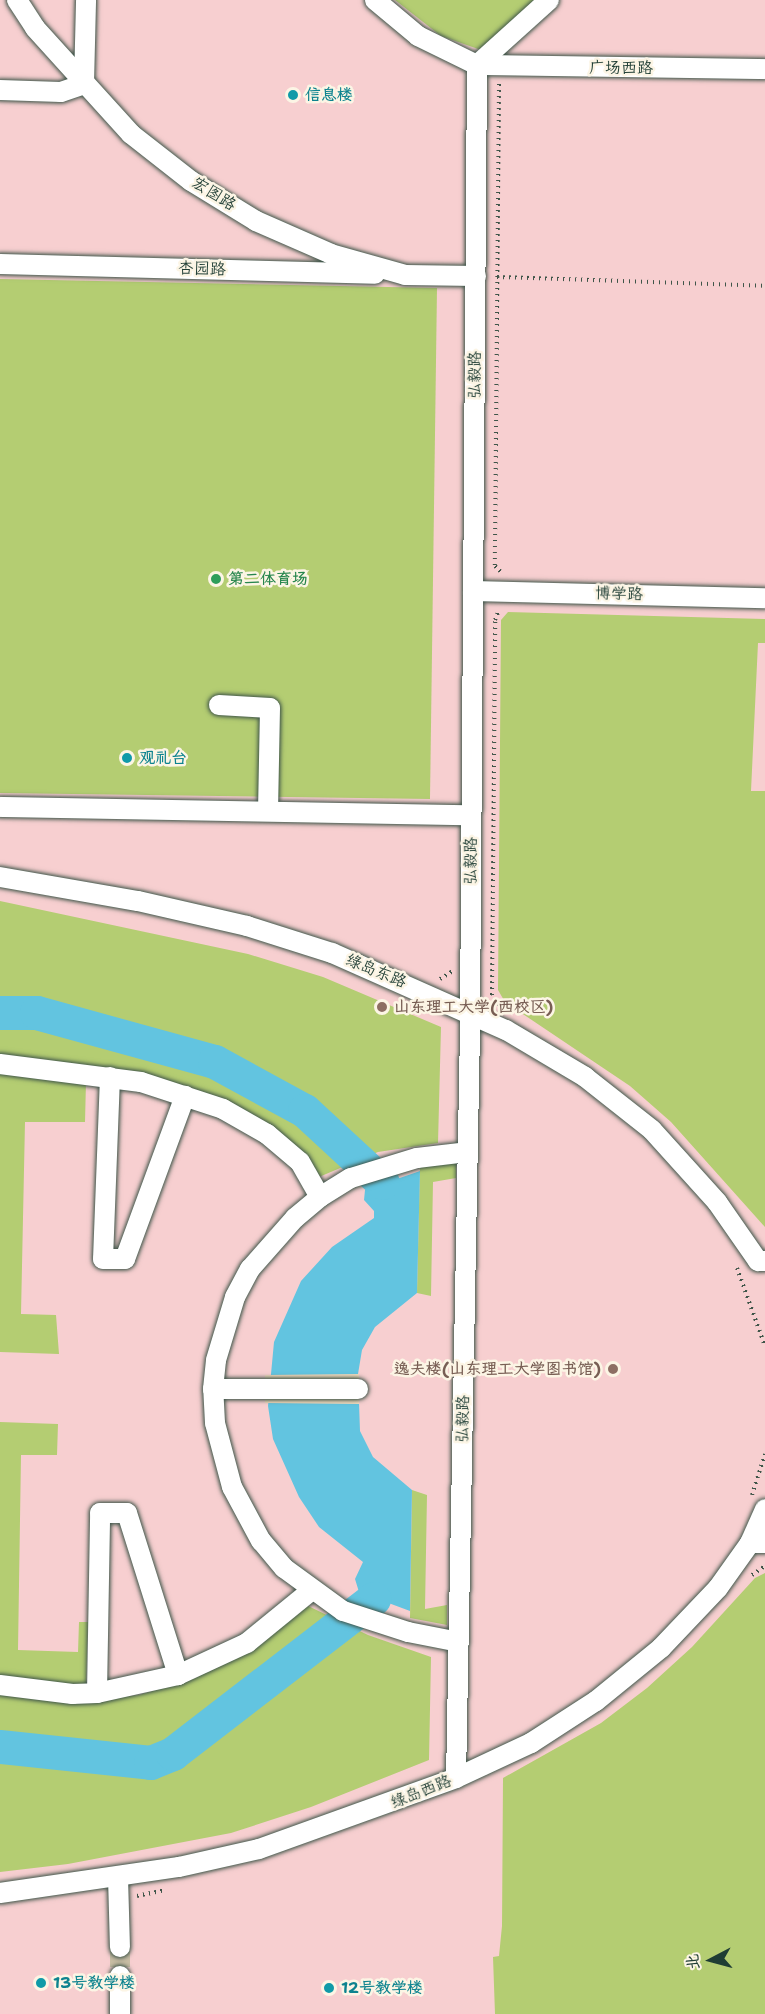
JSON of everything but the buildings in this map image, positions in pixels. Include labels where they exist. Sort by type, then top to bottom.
[{"type":"street","name":"宏图路","points":[[18,0],[35,28],[131,134],[191,181],[256,220],[331,254],[405,274],[476,276]]},
{"type":"street","points":[[0,90],[61,92],[84,84],[86,0]]},
{"type":"street","points":[[375,0],[418,36],[477,65],[549,0]]},
{"type":"street","name":"广场西路","points":[[477,65],[499,68],[765,69]]},
{"type":"street","name":"弘毅路","points":[[456,1778],[470,1013],[477,65]]},
{"type":"street","name":"杏园路","points":[[0,264],[405,274]]},
{"type":"street","name":"博学路","points":[[473,591],[765,598]]},
{"type":"street","points":[[219,705],[270,708],[268,811]]},
{"type":"street","points":[[0,807],[471,815]]},
{"type":"street","name":"绿岛东路","points":[[0,877],[138,901],[247,926],[332,953],[470,1013],[585,1077],[652,1130],[717,1202],[762,1261],[765,1280]]},
{"type":"street","points":[[0,1064],[110,1077],[224,1109],[267,1134],[300,1162],[320,1197]]},
{"type":"street","points":[[110,1077],[104,1259],[125,1259],[184,1096]]},
{"type":"street","points":[[459,1642],[377,1623],[343,1611],[284,1568],[261,1541],[232,1487],[215,1424],[213,1389],[225,1328],[250,1269],[320,1197],[351,1178],[384,1166],[468,1152]]},
{"type":"street","points":[[213,1389],[358,1389]]},
{"type":"street","name":"绿岛西路","points":[[0,1893],[118,1877],[259,1849],[362,1815],[456,1778],[531,1743],[605,1693],[661,1648],[757,1543],[757,1507]]},
{"type":"street","points":[[97,1693],[100,1513],[127,1513],[178,1675]]},
{"type":"street","points":[[0,1685],[72,1694],[97,1693],[178,1675],[215,1661],[247,1643],[312,1590]]},
{"type":"street","points":[[118,1877],[120,1947]]},
{"type":"street","points":[[120,1976],[120,2014]]},
{"type":"path","points":[[499,68],[495,566],[508,576]]},
{"type":"path","points":[[476,276],[765,286]]},
{"type":"path","points":[[506,605],[495,620],[492,995],[510,1012]]},
{"type":"path","points":[[432,975],[442,980],[454,970],[454,958]]},
{"type":"path","points":[[732,1260],[758,1318],[765,1346]]},
{"type":"path","points":[[757,1507],[765,1454]]},
{"type":"shaded area","name":"山东理工大学(西校区)","points":[[0,0],[765,0],[765,2014],[0,2014]]},
{"type":"green space","points":[[395,0],[536,0],[481,50],[441,36]]},
{"type":"green space","name":"第二体育场","points":[[0,279],[437,288],[430,799],[0,793]]},
{"type":"green space","points":[[508,612],[765,619],[765,643],[758,643],[751,791],[765,791],[765,1227],[671,1122],[630,1086],[505,1002],[498,990],[501,620]]},
{"type":"green space","points":[[0,901],[248,954],[323,977],[441,1027],[438,1143],[378,1152],[319,1177],[220,1102],[0,1059]]},
{"type":"green space","points":[[0,1070],[86,1082],[85,1122],[25,1122],[21,1314],[56,1315],[59,1354],[0,1352]]},
{"type":"green space","points":[[456,1160],[456,1178],[433,1182],[431,1296],[417,1293],[420,1163]]},
{"type":"green space","points":[[0,1422],[58,1424],[57,1455],[21,1455],[18,1650],[78,1652],[79,1622],[88,1622],[86,1687],[0,1680]]},
{"type":"green space","points":[[412,1490],[427,1495],[425,1609],[447,1605],[447,1625],[410,1618]]},
{"type":"green space","points":[[765,1573],[765,2014],[495,2014],[493,1957],[499,1956],[502,1926],[503,1778],[601,1723],[647,1688],[692,1647],[755,1578]]},
{"type":"green space","points":[[302,1603],[368,1635],[431,1657],[429,1760],[311,1807],[231,1833],[68,1864],[0,1872],[0,1694],[81,1701],[139,1695],[195,1678],[248,1652]]},
{"type":"water","points":[[420,1171],[417,1293],[375,1327],[362,1350],[358,1374],[360,1431],[373,1457],[412,1490],[410,1611],[359,1592],[355,1579],[363,1562],[319,1527],[299,1497],[273,1439],[268,1406],[274,1342],[301,1281],[332,1247],[374,1218],[374,1211],[364,1200],[365,1190]]},
{"type":"pier","points":[[359,1374],[359,1404],[265,1403],[265,1375]]},
{"type":"waterway","points":[[0,1013],[37,1013],[215,1062],[305,1111],[383,1183]]},
{"type":"waterway","points":[[0,1747],[151,1763],[173,1754],[374,1599]]},
{"type":"tunnel","points":[[120,1947],[120,1976]]},
{"type":"place","name":"信息楼","points":[[293,95]]},
{"type":"place","name":"第二体育场","points":[[216,579]]},
{"type":"place","name":"观礼台","points":[[127,758]]},
{"type":"place","name":"山东理工大学(西校区)","points":[[382,1007]]},
{"type":"place","name":"逸夫楼(山东理工大学图书馆)","points":[[613,1369]]},
{"type":"place","name":"13号教学楼","points":[[41,1983]]},
{"type":"place","name":"12号教学楼","points":[[329,1988]]}]
